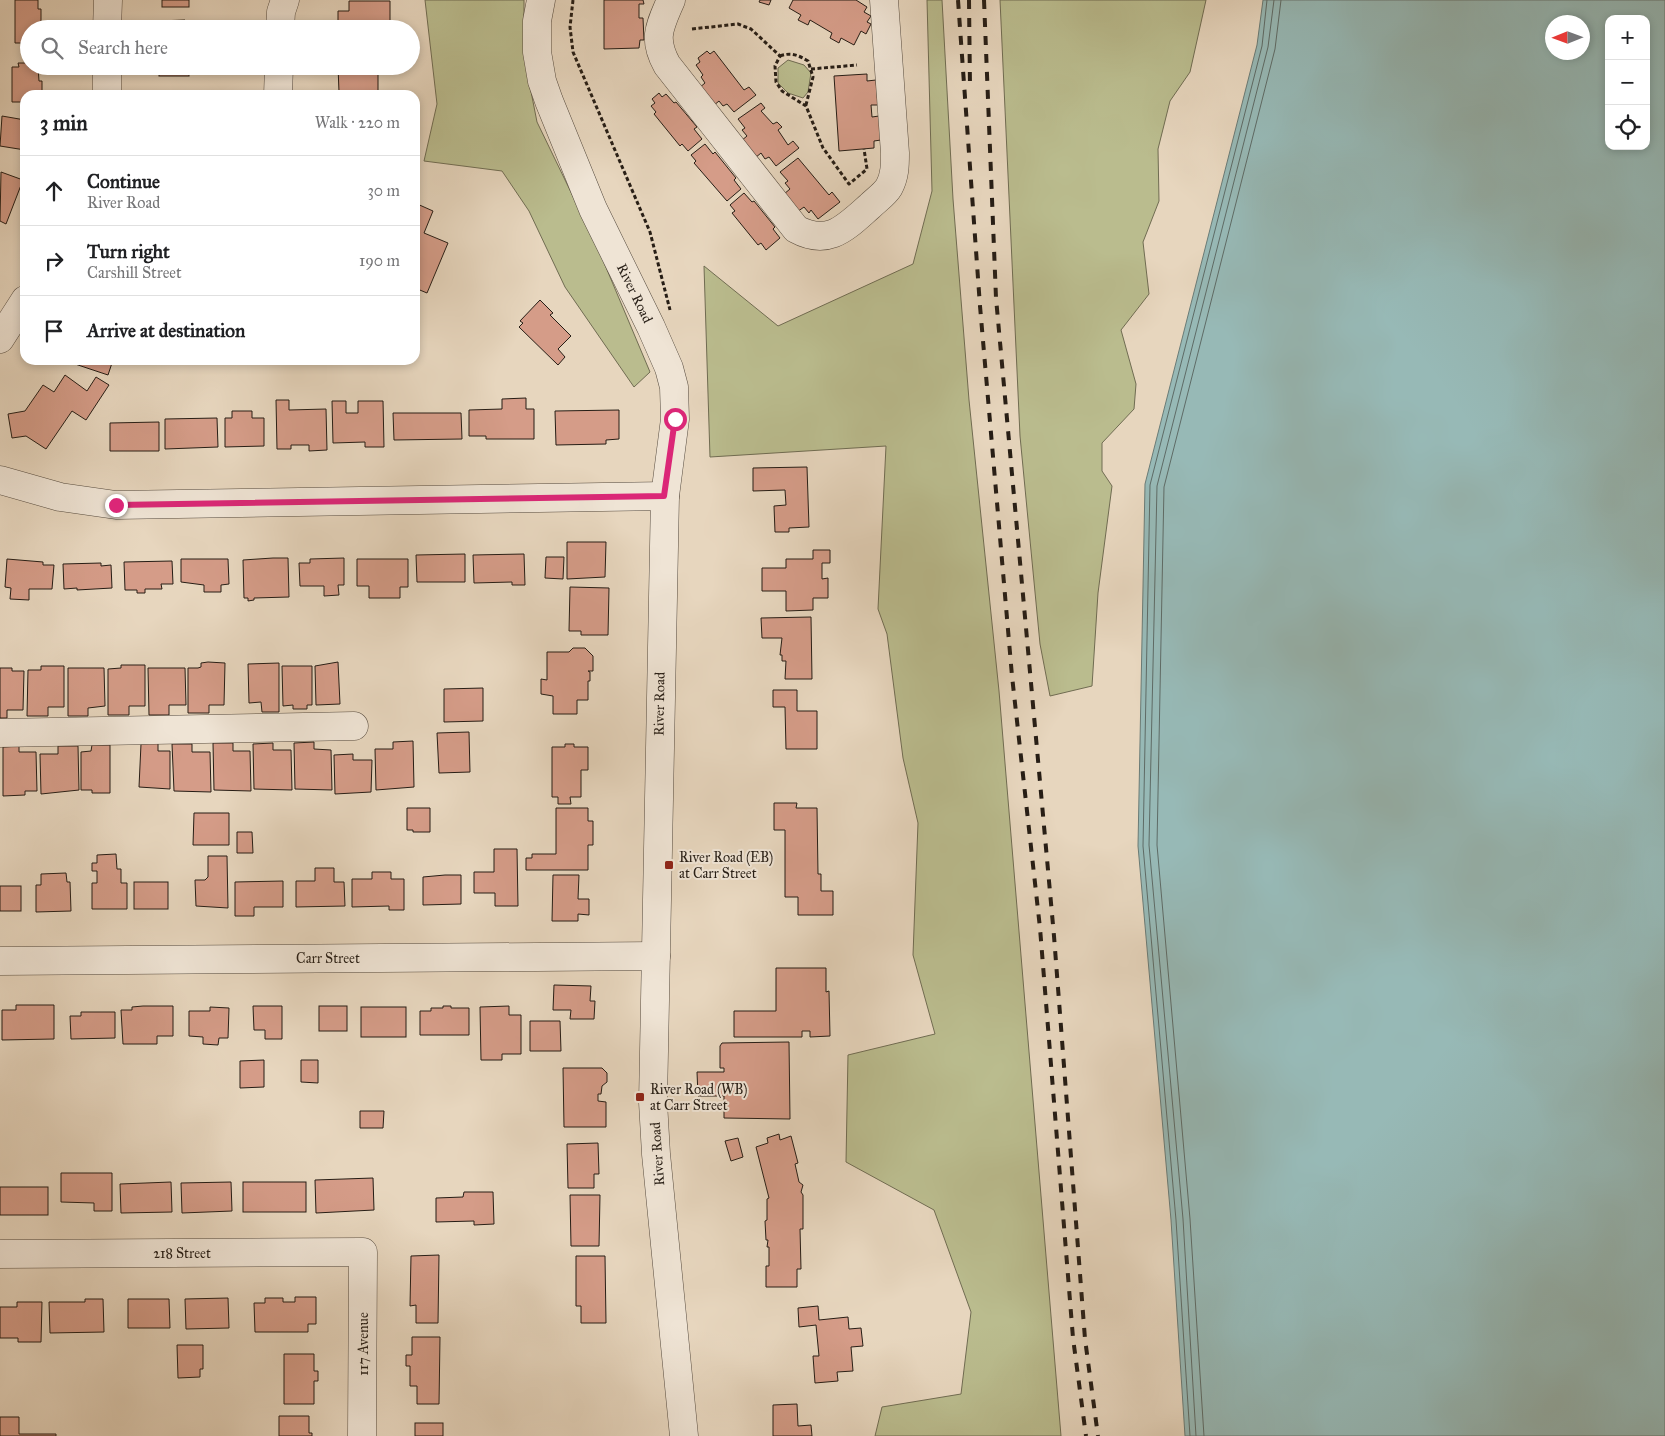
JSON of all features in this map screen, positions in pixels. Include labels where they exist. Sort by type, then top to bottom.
[{"type":"street","points":[[108,0],[108,20]]},
{"type":"street","points":[[281,20],[285,0]]},
{"type":"street","name":"River Road","points":[[541,0],[537,21],[537,52],[542,81],[594,209],[655,335],[669,368],[674,387],[675,419],[664,496],[653,1102],[656,1154],[684,1436]]},
{"type":"street","points":[[671,0],[660,27],[658,40],[667,65],[796,228],[808,236],[826,236],[842,231],[888,189],[894,173],[896,153],[884,0]]},
{"type":"street","points":[[107,75],[107,90]]},
{"type":"street","points":[[278,90],[279,75]]},
{"type":"street","points":[[0,339],[20,308]]},
{"type":"street","points":[[0,480],[60,497],[116,505],[664,496]]},
{"type":"street","points":[[0,733],[354,726]]},
{"type":"street","name":"Carr Street","points":[[0,961],[656,956]]},
{"type":"street","name":"218 Street","points":[[0,1254],[363,1252]]},
{"type":"street","name":"117 Avenue","points":[[362,1436],[363,1252]]},
{"type":"path","points":[[573,0],[570,27],[573,52],[650,232],[671,319]]},
{"type":"path","points":[[692,29],[738,24],[751,29],[780,56]]},
{"type":"path","points":[[806,106],[813,77],[808,61],[797,55],[786,54],[780,56],[775,66],[776,82],[782,91],[806,106],[824,148],[849,184],[867,169],[864,149]]},
{"type":"path","points":[[811,69],[857,65]]},
{"type":"green space","points":[[425,0],[524,0],[524,56],[537,122],[597,246],[650,372],[634,387],[565,287],[529,211],[502,171],[424,161],[437,104]]},
{"type":"green space","points":[[927,0],[942,0],[953,199],[969,400],[999,691],[1061,1436],[875,1436],[882,1407],[961,1394],[971,1312],[934,1210],[846,1162],[848,1055],[935,1034],[913,955],[918,823],[903,758],[887,634],[878,609],[886,446],[710,457],[704,266],[778,326],[913,264],[932,191]]},
{"type":"green space","points":[[1000,0],[1206,0],[1190,72],[1170,101],[1158,149],[1159,201],[1143,242],[1149,294],[1121,330],[1136,384],[1134,409],[1102,443],[1102,471],[1112,486],[1098,593],[1092,686],[1050,696],[1040,644],[1020,436]]},
{"type":"green space","points":[[788,60],[804,65],[811,73],[808,92],[803,98],[788,93],[778,83],[778,68]]},
{"type":"water","points":[[1263,0],[1665,0],[1665,1436],[1185,1436],[1171,1220],[1138,846],[1145,484],[1257,45]]},
{"type":"building","points":[[15,0],[38,0],[38,9],[41,9],[41,20],[20,20],[20,43],[15,43]]},
{"type":"building","points":[[162,0],[189,0],[189,7],[162,7]]},
{"type":"building","points":[[604,0],[643,0],[644,4],[639,4],[639,18],[643,18],[644,40],[640,40],[639,48],[604,49]]},
{"type":"building","points":[[760,0],[771,0],[769,5],[759,2]]},
{"type":"building","points":[[793,0],[856,0],[867,7],[864,12],[871,16],[867,22],[871,24],[866,34],[861,31],[854,45],[841,38],[839,43],[830,38],[832,33],[810,20],[808,25],[798,20],[801,15],[789,8]]},
{"type":"building","points":[[349,1],[390,1],[390,20],[338,20],[338,11],[349,11]]},
{"type":"building","points":[[707,51],[710,54],[714,51],[744,90],[749,87],[756,95],[734,112],[727,104],[723,106],[719,101],[713,106],[699,88],[705,83],[701,77],[703,75],[696,65],[700,62],[698,58]]},
{"type":"building","points":[[18,63],[20,63],[20,75],[39,75],[39,81],[42,81],[42,90],[20,90],[20,102],[12,102],[12,67],[19,67]]},
{"type":"building","points":[[867,74],[867,81],[876,80],[878,105],[871,105],[872,117],[879,116],[881,140],[874,141],[874,148],[839,151],[834,76]]},
{"type":"building","points":[[159,75],[189,75],[189,76]]},
{"type":"building","points":[[338,75],[378,75],[378,90],[339,90]]},
{"type":"building","points":[[659,93],[662,97],[666,94],[674,103],[676,102],[697,127],[694,129],[702,139],[688,151],[682,144],[680,146],[654,114],[656,112],[651,106],[655,103],[652,99]]},
{"type":"building","points":[[761,103],[765,108],[761,111],[773,124],[777,122],[782,127],[778,130],[788,145],[793,141],[799,148],[776,166],[769,157],[765,159],[761,153],[755,158],[741,141],[747,136],[742,130],[745,128],[738,119]]},
{"type":"building","points":[[2,116],[20,119],[20,149],[0,146]]},
{"type":"building","points":[[705,144],[713,154],[715,152],[736,178],[734,180],[741,189],[727,201],[694,163],[696,161],[691,155]]},
{"type":"building","points":[[798,158],[829,195],[832,192],[840,202],[818,219],[811,210],[809,213],[804,207],[797,212],[784,194],[790,189],[785,183],[788,181],[780,172]]},
{"type":"building","points":[[1,172],[20,179],[20,188],[6,224],[0,221]]},
{"type":"building","points":[[744,193],[752,202],[754,201],[775,227],[773,229],[780,238],[766,250],[761,243],[758,245],[732,213],[735,211],[730,205]]},
{"type":"building","points":[[420,205],[433,211],[424,233],[448,243],[427,293],[420,290]]},
{"type":"building","points":[[540,300],[553,313],[550,315],[571,336],[558,349],[565,357],[558,365],[519,327],[523,323],[520,321]]},
{"type":"building","points":[[78,365],[111,365],[108,375]]},
{"type":"building","points":[[65,375],[87,391],[96,377],[109,385],[86,420],[72,411],[46,449],[26,436],[12,438],[8,414],[25,411],[43,385],[54,392]]},
{"type":"building","points":[[526,398],[526,409],[534,409],[534,439],[486,439],[486,436],[469,436],[469,410],[502,409],[502,399]]},
{"type":"building","points":[[276,400],[289,400],[289,410],[326,409],[327,450],[309,451],[309,445],[291,445],[291,449],[277,449]]},
{"type":"building","points":[[332,401],[346,401],[346,413],[358,413],[358,401],[383,401],[384,447],[365,447],[365,442],[333,443]]},
{"type":"building","points":[[619,410],[619,439],[606,440],[606,444],[556,445],[555,411]]},
{"type":"building","points":[[232,411],[252,411],[252,418],[264,418],[264,446],[225,447],[225,418],[232,418]]},
{"type":"building","points":[[393,413],[461,413],[462,439],[394,440]]},
{"type":"building","points":[[217,418],[218,447],[165,449],[165,419]]},
{"type":"building","points":[[159,422],[159,451],[110,451],[110,423]]},
{"type":"building","points":[[807,467],[809,527],[789,528],[789,532],[775,532],[774,506],[786,505],[785,490],[753,491],[753,468]]},
{"type":"building","points":[[567,542],[606,542],[605,577],[567,579]]},
{"type":"building","points":[[813,550],[830,550],[830,563],[822,563],[822,579],[828,578],[828,598],[813,598],[813,610],[786,611],[786,591],[762,591],[762,568],[786,568],[786,559],[813,559]]},
{"type":"building","points":[[465,554],[465,582],[417,582],[416,555]]},
{"type":"building","points":[[524,554],[525,585],[512,585],[512,582],[474,583],[473,555]]},
{"type":"building","points":[[546,557],[564,557],[563,579],[545,578]]},
{"type":"building","points":[[288,558],[289,597],[254,598],[254,600],[248,601],[248,598],[244,598],[243,560]]},
{"type":"building","points":[[344,558],[344,585],[338,585],[339,595],[324,596],[324,586],[300,586],[299,563],[310,563],[310,559]]},
{"type":"building","points":[[7,559],[43,562],[43,565],[54,565],[52,589],[29,589],[29,600],[10,599],[11,588],[5,587]]},
{"type":"building","points":[[181,559],[228,559],[229,584],[221,585],[221,592],[204,592],[204,585],[181,582]]},
{"type":"building","points":[[357,559],[408,559],[408,587],[400,587],[400,598],[369,598],[369,586],[357,586]]},
{"type":"building","points":[[172,561],[173,584],[161,584],[162,589],[145,589],[145,593],[137,593],[137,590],[125,590],[124,562]]},
{"type":"building","points":[[101,563],[101,566],[111,565],[112,588],[64,589],[63,564]]},
{"type":"building","points":[[570,587],[609,588],[608,635],[581,635],[581,631],[569,631]]},
{"type":"building","points":[[811,617],[812,679],[785,679],[786,661],[782,661],[782,655],[780,655],[782,638],[762,638],[761,618]]},
{"type":"building","points":[[573,648],[585,648],[593,656],[593,671],[588,671],[590,672],[590,681],[588,681],[588,700],[577,700],[577,714],[553,714],[553,696],[541,694],[541,679],[547,680],[547,652],[569,652]]},
{"type":"building","points":[[338,662],[340,704],[316,705],[315,666]]},
{"type":"building","points":[[201,663],[225,663],[224,705],[209,705],[209,713],[188,713],[188,668],[198,668],[201,667]]},
{"type":"building","points":[[279,663],[279,712],[262,712],[261,702],[249,703],[248,664]]},
{"type":"building","points":[[121,665],[145,665],[145,706],[129,706],[129,715],[108,715],[108,669],[121,668]]},
{"type":"building","points":[[41,666],[64,666],[64,707],[48,707],[48,716],[27,716],[28,670],[41,670]]},
{"type":"building","points":[[282,666],[312,666],[312,705],[307,705],[307,709],[293,709],[293,705],[283,706]]},
{"type":"building","points":[[0,668],[24,671],[23,710],[7,710],[7,718],[0,718]]},
{"type":"building","points":[[68,668],[104,668],[105,706],[88,708],[88,716],[68,716]]},
{"type":"building","points":[[148,668],[185,668],[186,705],[169,705],[169,715],[149,715]]},
{"type":"building","points":[[483,688],[483,721],[444,722],[444,689]]},
{"type":"building","points":[[773,690],[797,690],[797,711],[817,711],[817,749],[786,749],[785,707],[773,707]]},
{"type":"building","points":[[469,732],[470,772],[439,773],[437,733]]},
{"type":"building","points":[[413,741],[414,787],[376,790],[375,749],[393,749],[393,742]]},
{"type":"building","points":[[314,742],[314,749],[331,750],[332,790],[295,789],[294,743]]},
{"type":"building","points":[[158,743],[158,751],[170,751],[170,789],[139,787],[141,744]]},
{"type":"building","points":[[213,743],[233,743],[233,751],[250,751],[251,791],[214,790]]},
{"type":"building","points":[[273,743],[273,750],[291,750],[292,790],[254,789],[253,744]]},
{"type":"building","points":[[172,744],[192,744],[192,752],[210,752],[211,792],[174,791]]},
{"type":"building","points":[[565,744],[574,744],[574,747],[588,747],[588,770],[581,770],[581,797],[570,797],[571,804],[558,804],[558,797],[552,797],[552,747],[565,747]]},
{"type":"building","points":[[92,745],[110,745],[110,793],[92,793],[92,790],[81,790],[81,752],[91,751]]},
{"type":"building","points":[[19,746],[19,752],[36,752],[37,791],[25,791],[25,795],[3,796],[3,747]]},
{"type":"building","points":[[58,746],[78,746],[79,790],[41,794],[40,754],[58,754]]},
{"type":"building","points":[[353,754],[353,760],[372,760],[371,792],[335,794],[334,755]]},
{"type":"building","points":[[774,803],[797,803],[796,808],[817,808],[818,874],[821,874],[821,891],[833,891],[833,915],[798,915],[798,897],[785,897],[785,830],[774,830]]},
{"type":"building","points":[[407,808],[430,808],[430,832],[407,830]]},
{"type":"building","points":[[556,808],[588,808],[588,821],[593,821],[593,845],[588,845],[588,870],[526,870],[526,858],[532,858],[532,854],[556,854]]},
{"type":"building","points":[[194,813],[229,813],[229,845],[193,845]]},
{"type":"building","points":[[237,832],[252,832],[253,853],[237,853]]},
{"type":"building","points":[[494,849],[517,849],[518,906],[495,906],[495,893],[474,893],[474,872],[494,872]]},
{"type":"building","points":[[116,854],[117,869],[121,869],[121,883],[127,883],[127,909],[92,909],[92,883],[97,883],[97,871],[92,871],[92,863],[97,863],[97,855]]},
{"type":"building","points":[[208,856],[227,856],[228,908],[196,906],[195,880],[205,880],[208,877]]},
{"type":"building","points":[[315,868],[334,868],[334,882],[344,882],[345,906],[296,907],[296,881],[315,881]]},
{"type":"building","points":[[372,872],[391,872],[391,879],[404,879],[404,910],[389,910],[389,906],[352,907],[352,879],[372,879]]},
{"type":"building","points":[[66,873],[67,882],[70,882],[71,911],[36,912],[36,885],[41,885],[41,874]]},
{"type":"building","points":[[461,875],[461,904],[423,905],[423,877]]},
{"type":"building","points":[[553,875],[579,875],[578,899],[589,899],[589,915],[578,914],[578,921],[552,921]]},
{"type":"building","points":[[283,881],[283,907],[254,907],[254,916],[235,916],[235,882]]},
{"type":"building","points":[[134,882],[168,882],[168,909],[134,909]]},
{"type":"building","points":[[0,886],[21,886],[21,911],[0,911]]},
{"type":"building","points":[[776,968],[826,968],[826,992],[829,991],[830,1036],[810,1037],[810,1031],[802,1031],[802,1037],[734,1037],[734,1011],[776,1011]]},
{"type":"building","points":[[554,985],[591,986],[590,1001],[595,1001],[594,1019],[570,1019],[571,1010],[553,1010]]},
{"type":"building","points":[[16,1005],[54,1005],[54,1039],[2,1040],[2,1010],[16,1010]]},
{"type":"building","points":[[173,1006],[173,1036],[157,1036],[157,1044],[123,1044],[121,1010],[132,1010],[132,1007]]},
{"type":"building","points":[[253,1006],[282,1006],[282,1039],[265,1039],[265,1030],[254,1030]]},
{"type":"building","points":[[319,1006],[347,1006],[347,1031],[319,1031]]},
{"type":"building","points":[[443,1006],[469,1008],[469,1035],[420,1035],[420,1011],[431,1011],[431,1008],[443,1008]]},
{"type":"building","points":[[509,1006],[509,1015],[521,1015],[521,1054],[502,1054],[502,1060],[481,1060],[480,1007]]},
{"type":"building","points":[[210,1007],[229,1008],[228,1038],[219,1038],[218,1045],[203,1044],[203,1037],[189,1036],[189,1011],[210,1011]]},
{"type":"building","points":[[361,1007],[406,1007],[406,1037],[361,1037]]},
{"type":"building","points":[[81,1012],[115,1012],[115,1038],[71,1039],[70,1016],[81,1016]]},
{"type":"building","points":[[530,1021],[560,1021],[561,1051],[530,1051]]},
{"type":"building","points":[[789,1042],[790,1119],[724,1118],[724,1096],[698,1096],[697,1072],[724,1072],[724,1068],[720,1068],[720,1046],[722,1043]]},
{"type":"building","points":[[264,1060],[264,1087],[240,1088],[240,1061]]},
{"type":"building","points":[[301,1060],[318,1060],[318,1083],[301,1082]]},
{"type":"building","points":[[563,1068],[602,1068],[607,1073],[607,1082],[602,1086],[601,1094],[598,1094],[598,1101],[606,1102],[606,1127],[564,1127]]},
{"type":"building","points":[[360,1111],[384,1111],[383,1128],[360,1128]]},
{"type":"building","points":[[779,1134],[780,1140],[791,1136],[798,1163],[795,1164],[799,1182],[803,1185],[801,1192],[803,1195],[803,1229],[800,1229],[801,1269],[797,1269],[797,1287],[766,1287],[766,1266],[769,1266],[769,1247],[767,1247],[768,1240],[766,1240],[765,1221],[767,1220],[767,1199],[769,1198],[756,1147],[768,1143],[767,1138]]},
{"type":"building","points":[[738,1138],[743,1157],[731,1161],[725,1141]]},
{"type":"building","points":[[598,1143],[599,1174],[594,1174],[594,1188],[568,1188],[567,1144]]},
{"type":"building","points":[[61,1173],[112,1173],[112,1211],[94,1211],[94,1203],[61,1202]]},
{"type":"building","points":[[373,1178],[374,1210],[316,1213],[315,1180]]},
{"type":"building","points":[[171,1182],[172,1212],[121,1213],[120,1184]]},
{"type":"building","points":[[231,1182],[232,1211],[182,1213],[181,1183]]},
{"type":"building","points":[[243,1182],[306,1182],[306,1212],[243,1212]]},
{"type":"building","points":[[0,1187],[48,1187],[48,1215],[0,1215]]},
{"type":"building","points":[[464,1192],[493,1192],[494,1224],[474,1225],[474,1221],[436,1222],[436,1198],[463,1197]]},
{"type":"building","points":[[570,1195],[600,1195],[599,1246],[571,1246]]},
{"type":"building","points":[[439,1255],[438,1323],[416,1323],[416,1305],[410,1306],[411,1256]]},
{"type":"building","points":[[576,1256],[605,1256],[606,1323],[581,1323],[581,1306],[576,1306]]},
{"type":"building","points":[[295,1297],[316,1297],[316,1324],[308,1324],[308,1332],[255,1332],[254,1303],[265,1303],[265,1298],[283,1298],[283,1302],[295,1302]]},
{"type":"building","points":[[228,1298],[229,1328],[186,1329],[185,1299]]},
{"type":"building","points":[[85,1299],[103,1299],[104,1332],[50,1333],[49,1302],[85,1302]]},
{"type":"building","points":[[128,1299],[169,1299],[170,1328],[128,1328]]},
{"type":"building","points":[[17,1302],[42,1302],[41,1342],[18,1342],[18,1338],[0,1338],[0,1307],[17,1307]]},
{"type":"building","points":[[818,1306],[819,1320],[848,1317],[849,1329],[861,1328],[863,1346],[851,1347],[853,1371],[837,1372],[838,1381],[815,1383],[813,1356],[819,1356],[816,1325],[799,1327],[798,1308]]},
{"type":"building","points":[[412,1337],[440,1337],[439,1404],[417,1404],[417,1386],[410,1386],[410,1366],[406,1366],[406,1355],[412,1355]]},
{"type":"building","points":[[177,1345],[203,1345],[203,1369],[200,1369],[200,1377],[178,1378]]},
{"type":"building","points":[[284,1354],[314,1354],[314,1371],[318,1371],[318,1381],[314,1381],[314,1404],[284,1404]]},
{"type":"building","points":[[797,1404],[798,1426],[811,1425],[812,1436],[773,1436],[773,1405]]},
{"type":"building","points":[[279,1416],[309,1416],[309,1433],[312,1433],[312,1436],[279,1436]]},
{"type":"building","points":[[0,1417],[19,1417],[19,1434],[56,1434],[56,1436],[0,1436]]},
{"type":"building","points":[[415,1423],[443,1423],[443,1436],[415,1436]]},
{"type":"railway","points":[[958,0],[980,306],[1012,676],[1040,928],[1073,1338],[1086,1436]]},
{"type":"railway","points":[[969,0],[970,87]]},
{"type":"railway","points":[[984,0],[996,298],[1054,936],[1085,1339],[1098,1436]]},
{"type":"place","name":"River Road (EB) at Carr Street","points":[[669,865]]},
{"type":"place","name":"River Road (WB) at Carr Street","points":[[640,1097]]},
{"type":"route","points":[[116,505],[664,496],[675,419]]}]
